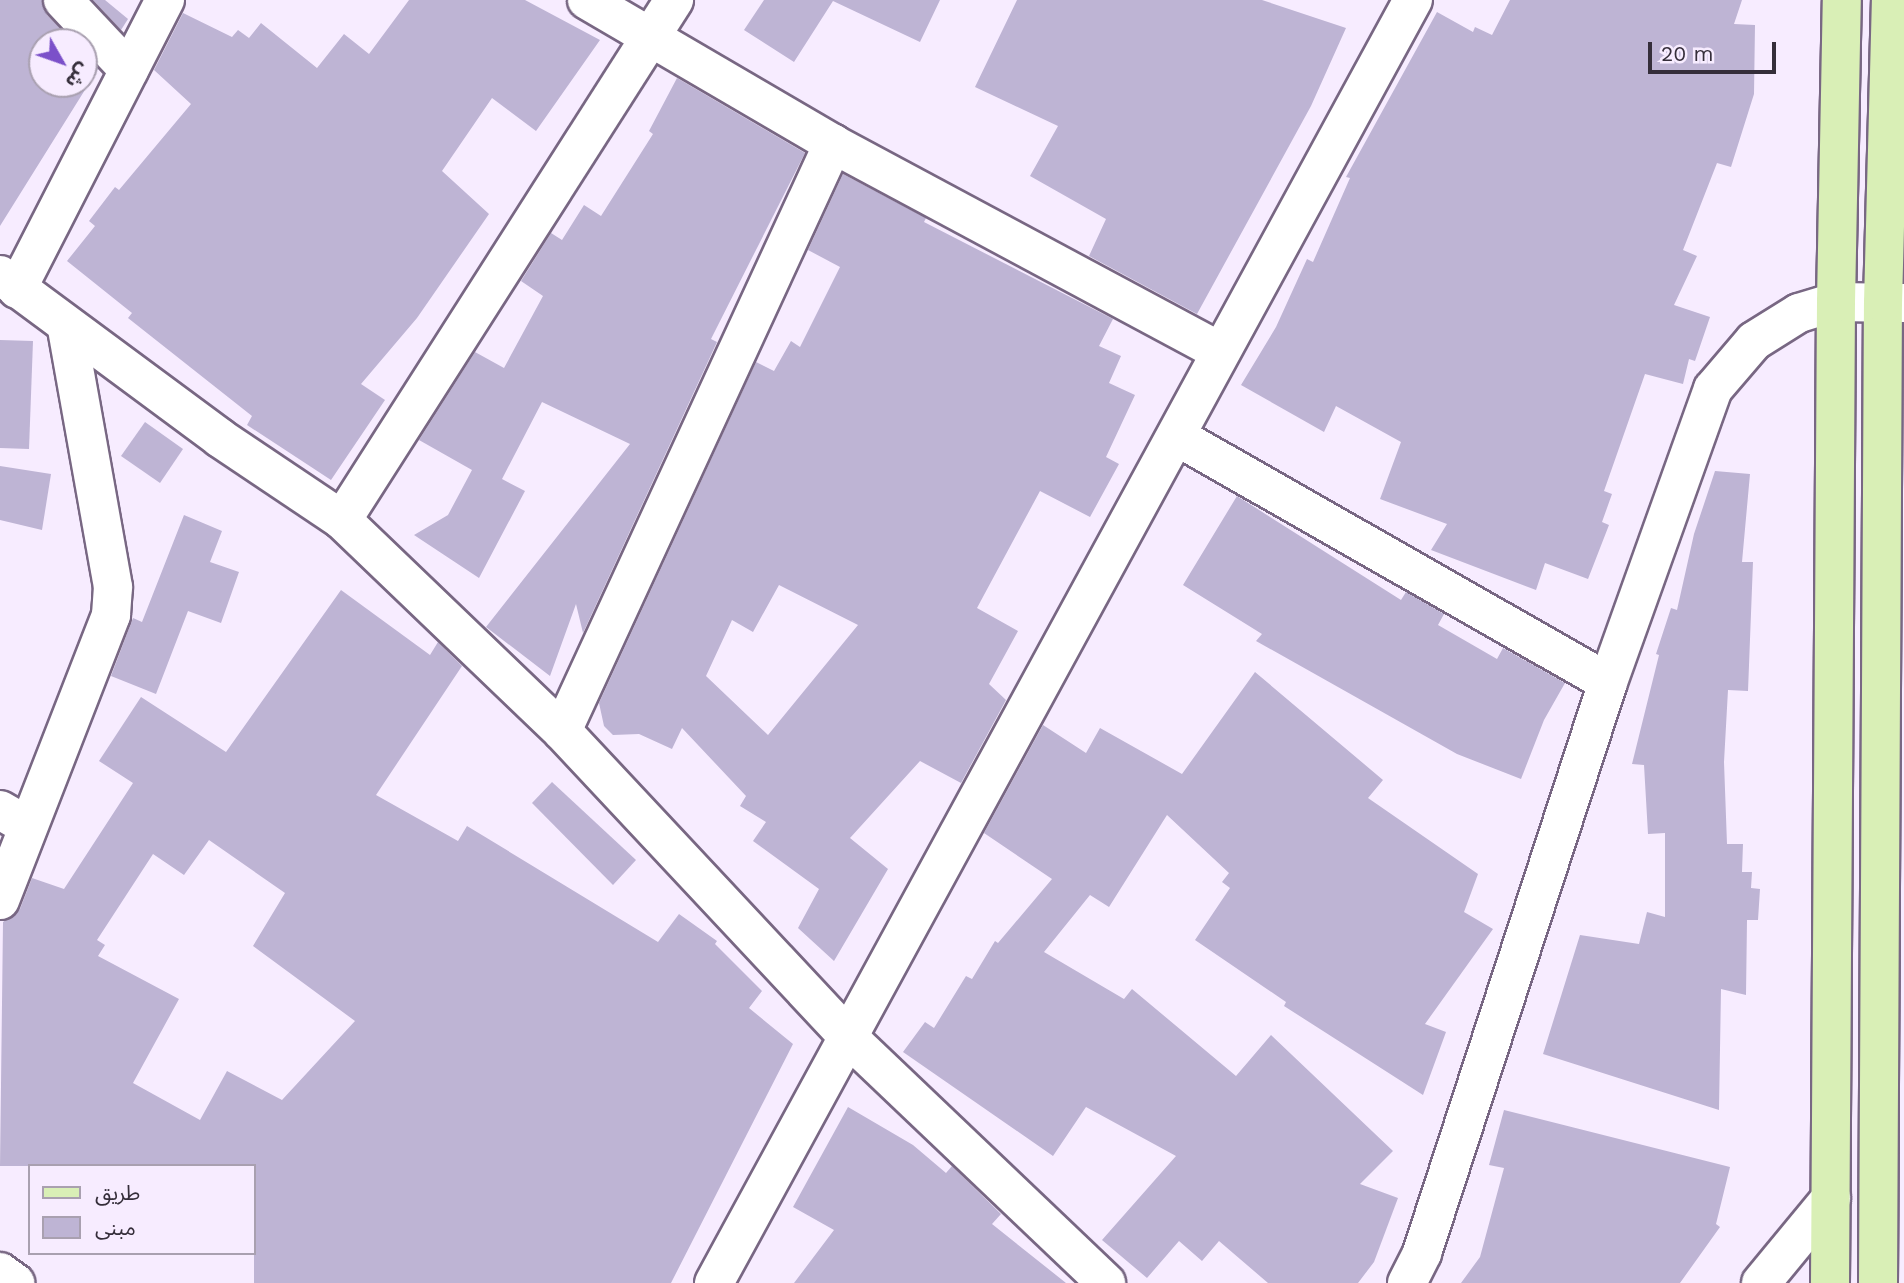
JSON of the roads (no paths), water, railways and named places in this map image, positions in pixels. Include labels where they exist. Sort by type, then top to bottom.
[{"type":"main road","points":[[1830,1283],[1836,302],[1842,0]]},
{"type":"main road","points":[[1878,1283],[1893,414],[1891,0]]},
{"type":"street","points":[[63,0],[129,70]]},
{"type":"street","points":[[165,0],[129,70],[9,282],[67,328],[342,520],[562,731],[849,1038],[1107,1283]]},
{"type":"street","points":[[587,0],[833,144],[1219,351]]},
{"type":"street","points":[[342,520],[674,0]]},
{"type":"street","points":[[714,1283],[1176,436],[1219,351],[1413,0]]},
{"type":"street","points":[[562,731],[833,144]]},
{"type":"street","points":[[1407,1283],[1422,1253],[1608,682],[1713,389],[1754,341],[1800,313],[1836,302],[1894,303]]},
{"type":"street","points":[[0,900],[14,818],[111,615],[113,587],[67,328]]},
{"type":"street","points":[[1176,436],[1608,682]]},
{"type":"street","points":[[1761,1283],[1832,1198]]},
{"type":"street","points":[[0,1272],[15,1283]]}]
